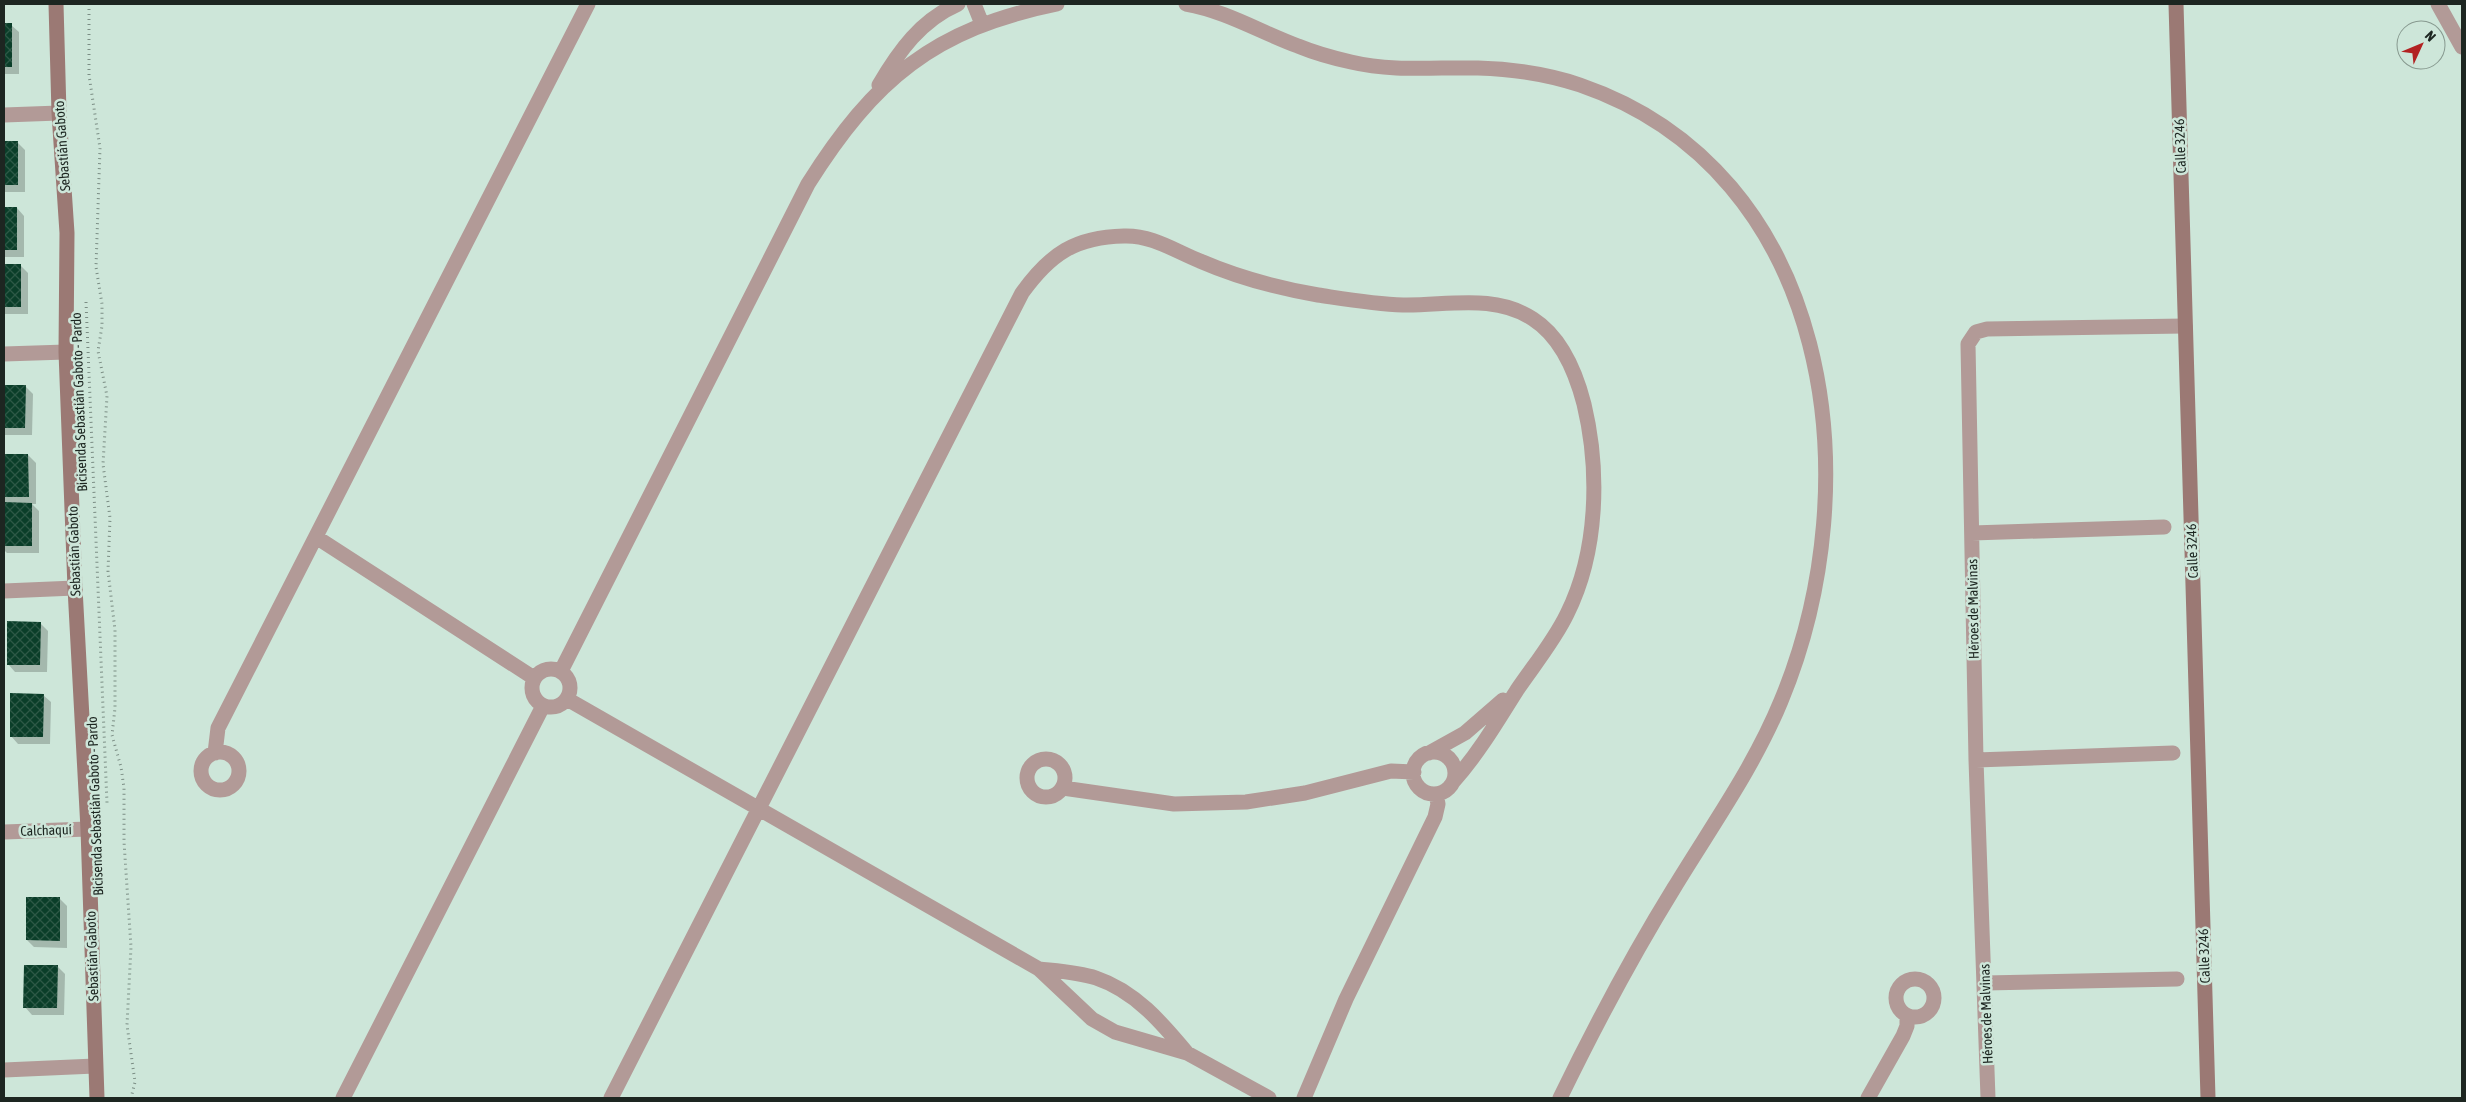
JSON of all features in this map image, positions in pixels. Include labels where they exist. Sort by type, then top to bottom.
[{"type":"street","name":"Sebastián Gaboto","points":[[56,4],[59,113],[68,233],[66,352],[75,588],[88,829],[97,1098]]},
{"type":"street","points":[[215,753],[218,728],[588,4]]},
{"type":"street","points":[[561,671],[808,184],[828,153],[869,101],[901,49],[924,26],[958,4]]},
{"type":"street","points":[[974,4],[982,24]]},
{"type":"street","points":[[869,101],[904,68],[946,40],[982,24],[1057,4]]},
{"type":"street","points":[[1186,4],[1230,16],[1324,56],[1358,64],[1393,68],[1516,70],[1548,75],[1584,86],[1625,104],[1664,126],[1697,152],[1724,181],[1765,232],[1784,270],[1799,309],[1812,349],[1821,399],[1825,444],[1826,490],[1823,545],[1817,587],[1798,656],[1781,703],[1754,758],[1646,934],[1606,1004],[1560,1098]]},
{"type":"street","name":"Calle 3246","points":[[2176,4],[2208,1098]]},
{"type":"street","points":[[2438,4],[2462,47]]},
{"type":"street","points":[[4,115],[59,113]]},
{"type":"street","points":[[611,1098],[757,808],[1022,293],[1039,270],[1061,251],[1080,243],[1105,237],[1141,236],[1242,276],[1315,294],[1403,305],[1469,302],[1494,304],[1527,315],[1552,336],[1566,356],[1574,374],[1588,422],[1592,467],[1592,513],[1584,566],[1568,613],[1555,636],[1471,762],[1446,790],[1436,794],[1426,792],[1420,788],[1416,782],[1414,772],[1417,761],[1472,728],[1524,680]]},
{"type":"street","name":"Héroes de Malvinas","points":[[1988,1098],[1976,760],[1968,344],[1976,332],[1987,329],[2185,326]]},
{"type":"street","points":[[4,354],[66,352]]},
{"type":"street","points":[[1972,533],[2164,527]]},
{"type":"street","points":[[316,537],[534,678]]},
{"type":"street","points":[[4,592],[75,588]]},
{"type":"street","points":[[555,669],[561,671],[566,675],[570,687],[567,700],[556,707],[544,706],[534,697],[532,691],[534,678],[543,670],[555,669]]},
{"type":"street","points":[[567,700],[1039,969],[1092,1020],[1115,1032],[1187,1053],[1269,1098]]},
{"type":"street","points":[[343,1098],[544,706]]},
{"type":"street","points":[[1428,753],[1443,754],[1449,758],[1455,771],[1453,782]]},
{"type":"street","points":[[1976,760],[2173,753]]},
{"type":"street","points":[[1063,788],[1174,804],[1218,803],[1271,799],[1391,771],[1414,772]]},
{"type":"street","points":[[1304,1098],[1346,999],[1435,817],[1438,804],[1436,794]]},
{"type":"street","name":"Calchaquí","points":[[4,832],[88,829]]},
{"type":"street","points":[[1039,969],[1084,974],[1112,986],[1141,1003],[1155,1015],[1187,1053]]},
{"type":"street","points":[[1985,983],[2178,979]]},
{"type":"street","points":[[1868,1098],[1903,1036],[1907,1026],[1907,1016]]},
{"type":"street","points":[[4,1070],[96,1066]]},
{"type":"path","points":[[88,4],[89,75],[100,148],[96,267],[102,304],[102,326],[98,351],[107,396],[104,464],[110,518],[108,571],[115,630],[115,708],[112,735],[124,788],[124,842],[131,947],[127,1025],[135,1082],[131,1098]]},
{"type":"path","name":"Bicisenda Sebastián Gaboto - Pardo","points":[[86,296],[107,804]]},
{"type":"building","points":[[4,23],[12,23],[12,67],[4,67]]},
{"type":"building","points":[[4,141],[18,141],[18,185],[4,185]]},
{"type":"building","points":[[4,207],[17,207],[17,250],[4,250]]},
{"type":"building","points":[[4,264],[21,264],[21,307],[4,307]]},
{"type":"building","points":[[4,385],[26,385],[25,428],[4,428]]},
{"type":"building","points":[[4,454],[28,454],[29,497],[4,497]]},
{"type":"building","points":[[4,502],[32,503],[32,546],[4,546]]},
{"type":"building","points":[[7,621],[41,622],[40,665],[7,665]]},
{"type":"building","points":[[10,693],[44,694],[43,737],[10,737]]},
{"type":"building","points":[[26,897],[60,897],[60,941],[26,940]]},
{"type":"building","points":[[24,965],[58,965],[57,1008],[23,1008]]}]
